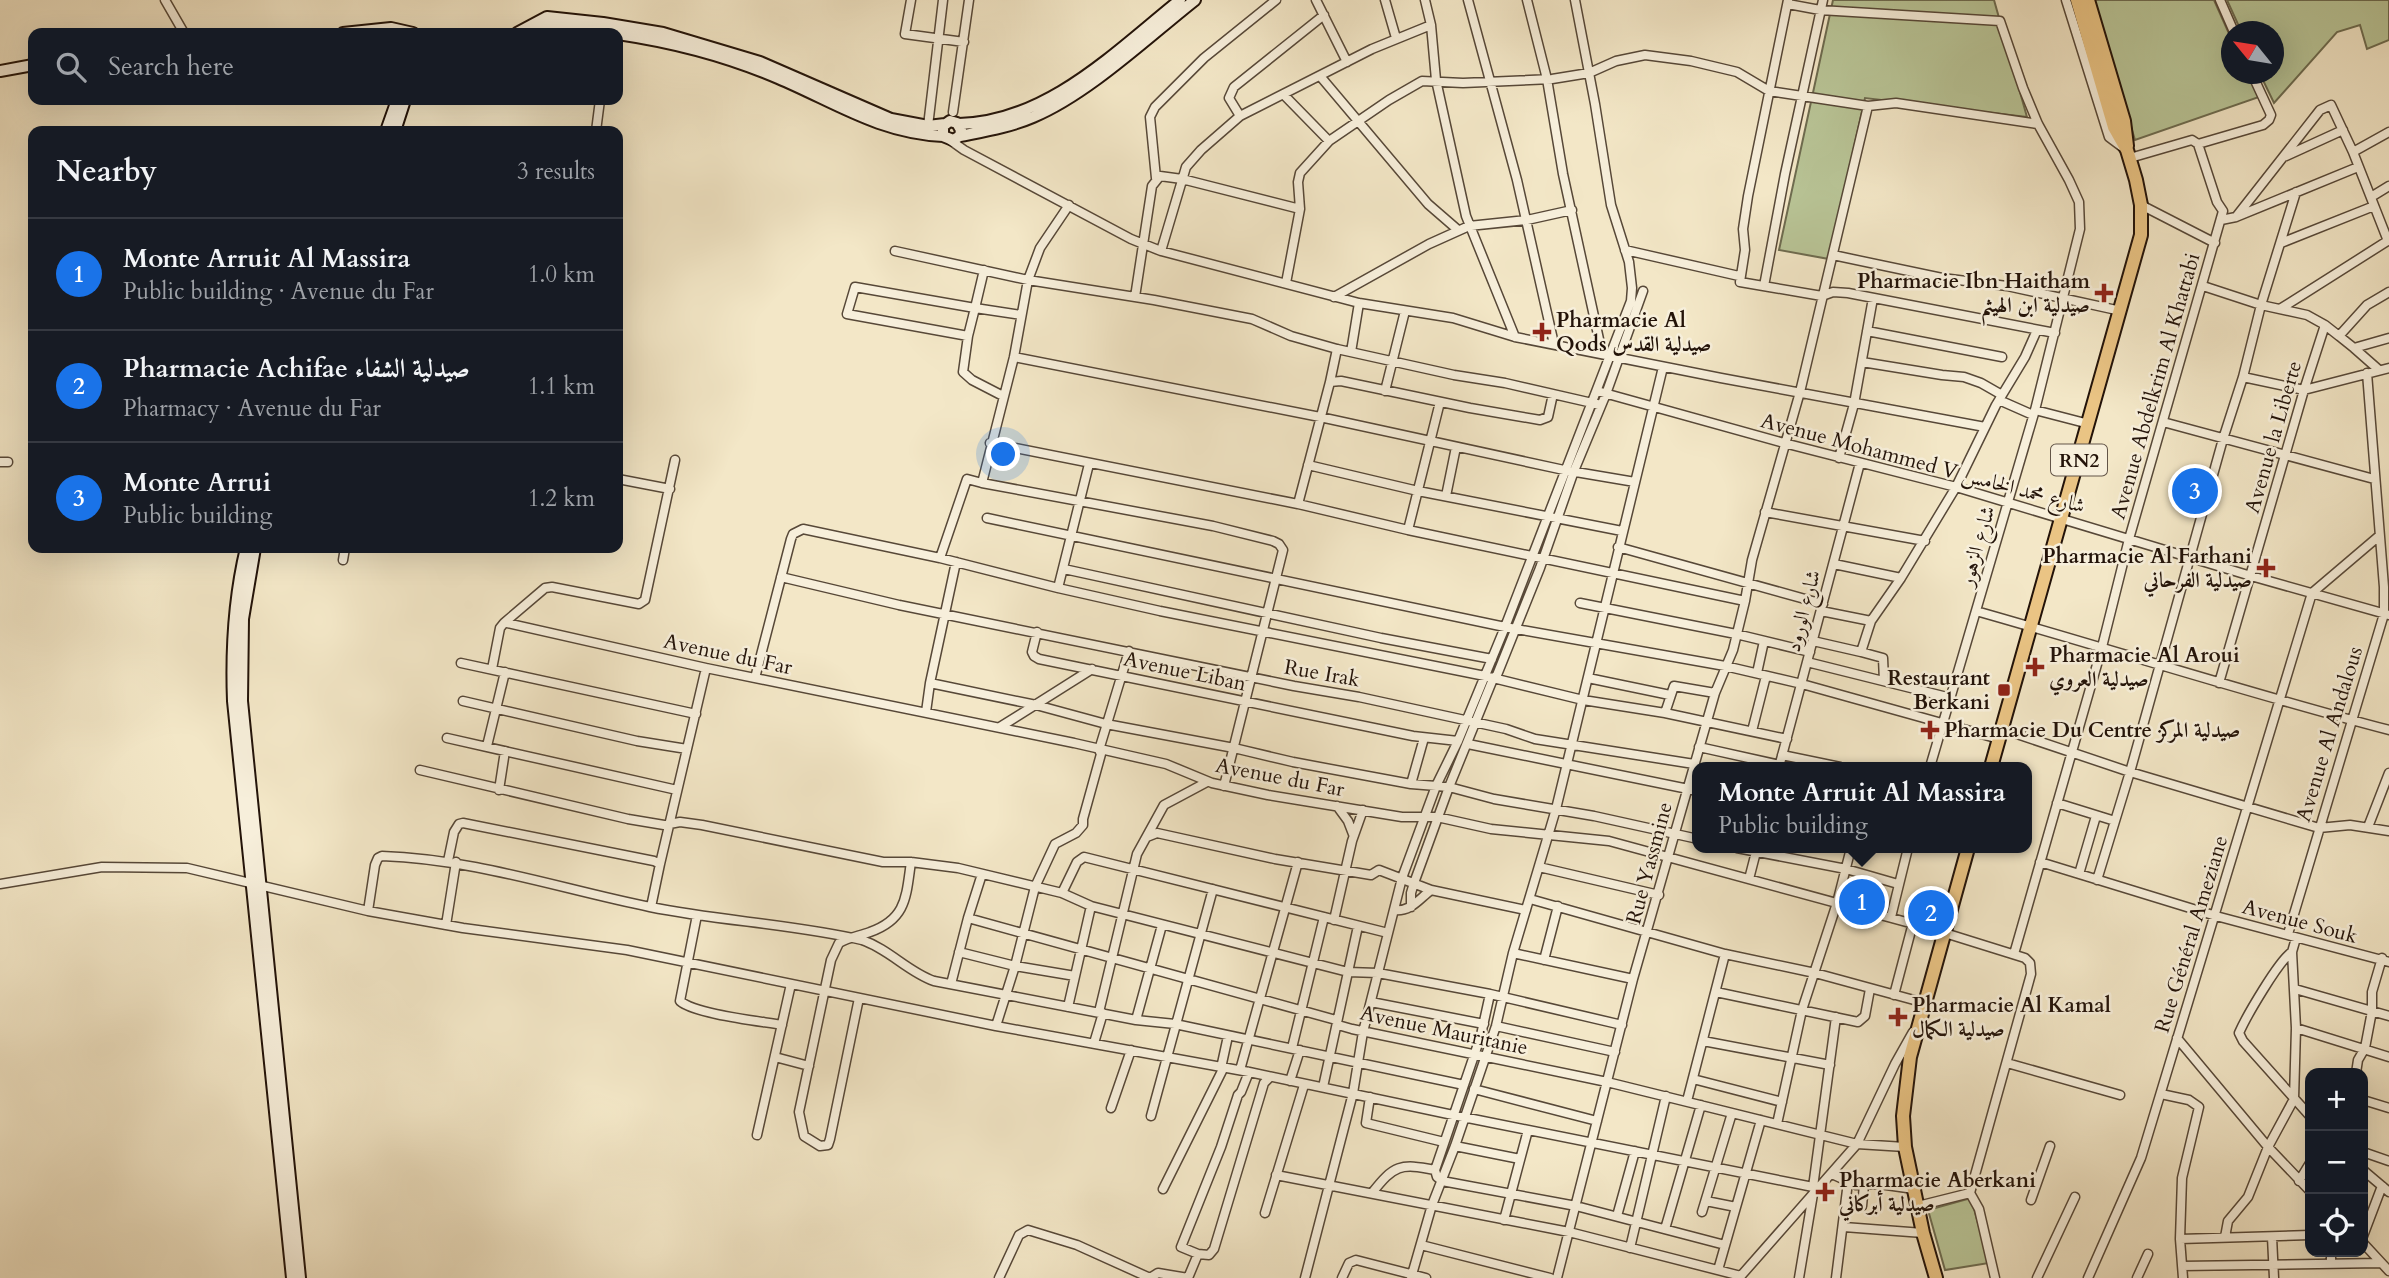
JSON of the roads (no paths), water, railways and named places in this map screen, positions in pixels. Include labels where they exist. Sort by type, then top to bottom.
[{"type":"main road","name":"RN2","points":[[2077,0],[2114,127],[2128,154]]},
{"type":"main road","name":"RN2","points":[[1992,762],[2141,235],[2141,205],[2128,154],[2124,121],[2088,0]]},
{"type":"main road","points":[[1936,1278],[1923,1233],[1905,1147],[1903,1116],[1906,1081],[1967,853]]},
{"type":"street","points":[[165,0],[181,28]]},
{"type":"street","points":[[911,0],[905,34],[964,42]]},
{"type":"street","points":[[928,125],[943,0]]},
{"type":"street","points":[[969,0],[953,128],[972,155],[1143,244],[1334,297],[1453,318],[1515,337],[1985,427]]},
{"type":"street","points":[[623,35],[681,46],[755,69],[881,125],[918,134],[1010,116],[1055,95],[1180,0]]},
{"type":"street","points":[[527,28],[547,17],[556,17],[626,26],[691,40],[770,65],[882,116],[953,128],[1014,124],[1059,104],[1114,65],[1195,0]]},
{"type":"street","points":[[1135,296],[1152,186],[1156,178],[1150,117],[1155,107],[1205,58],[1276,0]]},
{"type":"street","points":[[1317,0],[1347,62]]},
{"type":"street","points":[[1385,0],[1396,38]]},
{"type":"street","points":[[1425,0],[1431,25],[1436,80],[1469,226],[1515,337]]},
{"type":"street","points":[[1468,0],[1527,220],[1554,344]]},
{"type":"street","points":[[1527,0],[1547,79],[1556,141],[1572,210],[1610,355]]},
{"type":"street","points":[[1305,1278],[1353,1093],[1363,1032],[1402,878],[1436,786],[1471,721],[1489,677],[1492,659],[1564,470],[1601,393],[1610,355],[1630,301],[1631,274],[1611,205],[1575,0]]},
{"type":"street","points":[[1764,286],[1823,0]]},
{"type":"street","points":[[2066,0],[2109,137],[2128,154],[2192,140],[2198,144],[2263,125],[2271,115],[2257,84]]},
{"type":"street","points":[[2220,0],[2229,21]]},
{"type":"street","points":[[1820,10],[1788,2],[1743,229],[1745,250],[1740,282],[1822,296],[1839,292],[2055,333]]},
{"type":"street","name":"شارع الزهور","points":[[1820,10],[2000,20],[2023,88],[2038,124],[2069,180],[2081,216],[2064,300],[2034,413],[1931,762]]},
{"type":"street","points":[[1240,116],[1229,98],[1234,87],[1324,15]]},
{"type":"street","points":[[533,25],[563,28]]},
{"type":"street","points":[[1161,251],[1186,167],[1240,116],[1396,38],[1431,25]]},
{"type":"street","points":[[1286,283],[1300,209],[1300,173],[1329,141],[1415,84],[1436,80],[1463,83],[1547,79],[1589,73],[1633,56],[1653,55],[1737,72],[1769,91],[1802,97],[1868,106],[1896,103],[2038,124]]},
{"type":"street","points":[[0,71],[28,66]]},
{"type":"street","points":[[1320,76],[1429,204],[1458,230]]},
{"type":"street","points":[[1284,95],[1329,141]]},
{"type":"street","points":[[388,126],[395,105]]},
{"type":"street","points":[[397,126],[403,105]]},
{"type":"street","points":[[597,126],[599,105]]},
{"type":"street","points":[[2236,217],[2325,106],[2331,105],[2388,240],[2280,309]]},
{"type":"street","name":"Rue Yassmine","points":[[1695,762],[1714,693],[1733,650],[1752,560],[1800,392],[1868,106]]},
{"type":"street","points":[[2283,157],[2343,130]]},
{"type":"street","points":[[2353,152],[2389,132]]},
{"type":"street","name":"Avenue Abdelkrim Al Khattabi","points":[[2014,954],[2102,647],[2129,538],[2221,220],[2223,211],[2217,202],[2198,144]]},
{"type":"street","points":[[2221,220],[2236,217],[2358,167]]},
{"type":"street","points":[[1156,178],[1164,175],[1300,209]]},
{"type":"street","points":[[2281,243],[2372,201],[2389,186]]},
{"type":"street","points":[[2096,880],[2130,772],[2223,439],[2243,377],[2261,305],[2296,192]]},
{"type":"street","points":[[982,483],[1014,357],[1028,280],[1040,248],[1069,205]]},
{"type":"street","points":[[2141,205],[2215,243]]},
{"type":"street","points":[[1334,297],[1458,230],[1572,210]]},
{"type":"street","points":[[1625,250],[1739,276]]},
{"type":"street","points":[[895,251],[1028,280],[1135,296],[1252,318],[1292,336],[1337,349],[1596,404]]},
{"type":"street","points":[[1833,255],[1942,278],[2007,286],[2121,311]]},
{"type":"street","points":[[984,270],[968,335],[963,372],[972,380],[1003,396]]},
{"type":"street","points":[[2203,286],[2261,305],[2307,315],[2325,325],[2379,370]]},
{"type":"street","points":[[968,335],[847,314],[855,287],[1021,314]]},
{"type":"street","points":[[1610,355],[1637,312],[1643,291]]},
{"type":"street","points":[[2339,336],[2367,305],[2389,292]]},
{"type":"street","points":[[1839,458],[1854,404],[1873,298]]},
{"type":"street","points":[[1351,352],[1359,303]]},
{"type":"street","points":[[1385,391],[1405,310]]},
{"type":"street","name":"Avenue la Liberte","points":[[2220,683],[2325,325]]},
{"type":"street","points":[[1861,652],[1871,621],[1901,578],[1956,487],[2037,330]]},
{"type":"street","points":[[1867,331],[2002,358]]},
{"type":"street","points":[[2354,348],[2389,338]]},
{"type":"street","points":[[1298,504],[1337,349]]},
{"type":"street","points":[[1014,357],[1320,417],[1564,470],[1635,482]]},
{"type":"street","points":[[1861,362],[1964,377],[1981,383],[2001,397],[2034,413],[2089,424]]},
{"type":"street","points":[[1412,1276],[1432,1205],[1496,1026],[1513,953],[1556,809],[1662,367]]},
{"type":"street","points":[[2243,377],[2304,390],[2389,368]]},
{"type":"street","name":"Avenue Al Andalous","points":[[2292,952],[2292,937],[2319,828],[2386,614],[2384,546],[2379,536],[2367,373]]},
{"type":"street","points":[[1330,382],[1341,381],[1440,402],[1541,419],[1548,417],[1553,394]]},
{"type":"street","name":"Avenue Mohammed V شارع محمد الخامس","points":[[1601,393],[1956,487],[2386,614]]},
{"type":"street","points":[[1408,530],[1440,402]]},
{"type":"street","points":[[1489,677],[1497,675],[1517,628],[1596,404]]},
{"type":"street","points":[[2163,422],[2374,479]]},
{"type":"street","points":[[990,443],[1298,504],[1745,601]]},
{"type":"street","points":[[1446,496],[1456,447]]},
{"type":"street","points":[[492,669],[503,623],[545,588],[552,587],[639,604],[645,600],[675,460]]},
{"type":"street","name":"شارع الورود","points":[[1780,762],[1860,463]]},
{"type":"street","points":[[1058,589],[1089,464]]},
{"type":"street","points":[[1308,465],[1418,491],[1622,531]]},
{"type":"street","points":[[940,558],[967,479],[1213,526],[1273,541],[1282,546],[1224,786]]},
{"type":"street","points":[[623,480],[670,489]]},
{"type":"street","points":[[1765,512],[1924,541]]},
{"type":"street","points":[[987,518],[1504,628],[1517,628],[1757,673],[1943,723],[2000,734],[2072,753],[2248,809],[2319,828],[2342,825],[2389,831]]},
{"type":"street","points":[[755,678],[793,534],[803,529],[940,558],[1058,589],[1489,677],[1583,700],[1707,721],[1787,739]]},
{"type":"street","points":[[2312,593],[2379,536]]},
{"type":"street","points":[[1618,547],[1871,621]]},
{"type":"street","points":[[245,553],[235,614],[232,679],[300,1278]]},
{"type":"street","points":[[254,553],[243,619],[240,673],[256,884],[292,1278]]},
{"type":"street","points":[[343,560],[344,553]]},
{"type":"street","points":[[926,712],[956,562]]},
{"type":"street","points":[[1834,564],[1901,578]]},
{"type":"street","points":[[1064,569],[1492,659]]},
{"type":"street","name":"Rue Irak","points":[[781,577],[944,614],[1251,677],[1359,696],[1471,721],[1535,739],[1692,764]]},
{"type":"street","name":"Rue Général Ameziane","points":[[2088,1278],[2141,1158],[2312,593]]},
{"type":"street","points":[[1580,603],[1736,634],[1810,652]]},
{"type":"street","points":[[1976,611],[2031,625],[2279,701],[2389,730]]},
{"type":"street","name":"Avenue du Far","points":[[503,623],[1166,764],[1207,782],[1224,786],[1402,817],[1437,817],[1491,829],[1609,841],[1913,923],[2014,954]]},
{"type":"street","name":"Avenue Liban","points":[[1037,632],[1032,652],[1039,659],[1424,737],[1458,741]]},
{"type":"street","points":[[1757,673],[1764,641]]},
{"type":"street","points":[[1813,641],[1883,658],[1884,681]]},
{"type":"street","points":[[996,1026],[1035,887],[1055,844],[1076,833],[1083,825],[1106,723],[1109,721],[1129,651]]},
{"type":"street","points":[[1807,662],[1951,698]]},
{"type":"street","points":[[461,663],[696,714]]},
{"type":"street","points":[[651,907],[706,668]]},
{"type":"street","points":[[1000,727],[1092,669]]},
{"type":"street","points":[[487,746],[505,673]]},
{"type":"street","points":[[1752,731],[1766,676]]},
{"type":"street","points":[[1588,678],[1670,695]]},
{"type":"street","points":[[930,683],[1293,762],[1410,784],[1449,787],[1494,799],[1692,838]]},
{"type":"street","points":[[1665,713],[1672,688],[1677,685],[1714,693]]},
{"type":"street","points":[[463,701],[637,741],[687,749]]},
{"type":"street","points":[[1411,907],[1413,883],[1468,744],[1471,721]]},
{"type":"street","points":[[1410,784],[1424,737]]},
{"type":"street","points":[[447,738],[677,790]]},
{"type":"street","points":[[1468,744],[1692,791]]},
{"type":"street","points":[[1699,747],[1762,762]]},
{"type":"street","points":[[499,790],[505,751]]},
{"type":"street","points":[[1782,755],[1816,762]]},
{"type":"street","points":[[420,770],[638,821],[664,825],[680,822],[702,825],[883,862],[958,867],[1062,893],[1091,906],[1311,964],[1504,996],[1622,1025]]},
{"type":"street","points":[[2368,827],[2389,773]]},
{"type":"street","name":"Rue Yassmine","points":[[1557,1278],[1633,979],[1692,774]]},
{"type":"street","points":[[1094,1043],[1137,854],[1164,805],[1207,782]]},
{"type":"street","points":[[2057,803],[2115,821]]},
{"type":"street","points":[[1337,806],[1354,835]]},
{"type":"street","points":[[1334,920],[1354,835],[1363,810]]},
{"type":"street","points":[[2079,874],[2096,816]]},
{"type":"street","points":[[446,925],[454,832],[459,824],[660,864]]},
{"type":"street","points":[[1147,837],[1157,833],[1370,875],[1379,870],[1431,890],[1526,910]]},
{"type":"street","points":[[1749,879],[1756,853]]},
{"type":"street","points":[[1771,853],[1846,869],[1898,884]]},
{"type":"street","points":[[1777,1124],[1802,1010],[1837,904],[1850,853]]},
{"type":"street","points":[[1891,917],[1907,853]]},
{"type":"street","points":[[368,911],[374,865],[378,858],[414,857],[452,862],[651,907],[851,938],[880,948],[922,976],[951,985],[1136,1020],[1175,1024],[1464,1085]]},
{"type":"street","points":[[1062,893],[1077,862],[1084,857],[1388,933]]},
{"type":"street","points":[[859,998],[830,1139],[825,1147],[808,1141],[802,1131],[799,1112],[833,953],[839,943],[883,927],[901,911],[911,862]]},
{"type":"street","points":[[1270,1077],[1264,1083],[1240,1171],[1236,1173],[1214,1250],[1209,1255],[1198,1254],[1181,1247],[1241,1092],[1248,1039],[1298,862]]},
{"type":"street","name":"Avenue Souk","points":[[2040,862],[2216,916],[2366,957],[2386,960]]},
{"type":"street","points":[[0,884],[102,867],[187,868],[368,911],[446,925],[627,950],[996,1026],[1245,1071],[1453,1115],[1747,1172],[1815,1190]]},
{"type":"street","points":[[1539,867],[1659,895]]},
{"type":"street","points":[[951,985],[982,874]]},
{"type":"street","points":[[1151,1116],[1213,889]]},
{"type":"street","points":[[1394,910],[1411,907],[1431,890]]},
{"type":"street","points":[[1530,898],[1725,954],[1815,973],[1925,1003]]},
{"type":"street","points":[[1068,1007],[1091,906]]},
{"type":"street","points":[[1545,960],[1558,906]]},
{"type":"street","points":[[696,915],[680,1001],[684,1005],[782,1025]]},
{"type":"street","points":[[1290,1081],[1300,1010],[1324,917]]},
{"type":"street","name":"Avenue Mauritanie","points":[[968,918],[1261,998],[1336,1020],[1338,1025],[1363,1032],[1607,1082],[1857,1144],[1905,1147]]},
{"type":"street","points":[[1894,995],[1913,923]]},
{"type":"street","points":[[1136,1020],[1162,925]]},
{"type":"street","points":[[1323,1087],[1358,926]]},
{"type":"street","points":[[959,952],[1015,966],[1075,976]]},
{"type":"street","points":[[2225,1237],[2228,1221],[2248,1197],[2268,1147],[2294,1099],[2296,1028],[2292,952],[2287,955],[2239,1033],[2243,1041],[2294,1099],[2305,1111]]},
{"type":"street","points":[[1513,953],[1633,979]]},
{"type":"street","points":[[1687,1101],[1725,954]]},
{"type":"street","points":[[1995,1278],[1979,1209],[1970,1193],[2031,974],[2025,958],[2014,954]]},
{"type":"street","points":[[2357,1068],[2365,1048],[2372,1011],[2372,992],[2386,960]]},
{"type":"street","points":[[757,1135],[791,984]]},
{"type":"street","points":[[1716,992],[1858,1022],[1862,1020],[1870,989]]},
{"type":"street","points":[[2295,989],[2389,1016]]},
{"type":"street","points":[[1490,994],[1484,1024],[1435,1170],[1437,1177],[1442,1181],[1576,1206],[1725,1245]]},
{"type":"street","points":[[1371,1002],[1484,1024]]},
{"type":"street","points":[[1799,1278],[1815,1190],[1836,1017]]},
{"type":"street","points":[[1276,1175],[1569,1232],[1740,1277],[1857,1144],[1895,1064],[1922,1017]]},
{"type":"street","points":[[1496,1026],[1615,1052]]},
{"type":"street","points":[[2296,1028],[2389,1056]]},
{"type":"street","points":[[1163,1189],[1223,1071],[1221,1068],[1228,1036]]},
{"type":"street","points":[[2177,1038],[2268,1147],[2305,1186]]},
{"type":"street","points":[[1703,1041],[1830,1065]]},
{"type":"street","points":[[1111,1108],[1131,1050]]},
{"type":"street","points":[[775,1057],[809,1066]]},
{"type":"street","points":[[2007,1063],[2120,1095]]},
{"type":"street","points":[[1693,1079],[1782,1102]]},
{"type":"street","points":[[1265,1213],[1304,1084]]},
{"type":"street","points":[[1474,1089],[1597,1121]]},
{"type":"street","points":[[2161,1094],[2189,1100],[2199,1107],[2182,1178],[2180,1239],[2183,1278]]},
{"type":"street","points":[[1630,1248],[1666,1096]]},
{"type":"street","points":[[1370,1097],[1366,1123],[1444,1142]]},
{"type":"street","points":[[2368,1102],[2389,1108]]},
{"type":"street","points":[[1665,1229],[1701,1105]]},
{"type":"street","points":[[1702,1212],[1732,1113]]},
{"type":"street","points":[[1718,1270],[1761,1120]]},
{"type":"street","points":[[1504,1220],[1528,1130]]},
{"type":"street","points":[[1455,1146],[1520,1159]]},
{"type":"street","points":[[2031,1200],[2050,1146]]},
{"type":"street","points":[[1616,1216],[1634,1150]]},
{"type":"street","points":[[2368,1155],[2389,1161]]},
{"type":"street","points":[[1372,1193],[1390,1172],[1401,1167],[1435,1170]]},
{"type":"street","points":[[2299,1181],[2305,1171]]},
{"type":"street","points":[[1832,1174],[1848,1182],[1864,1185],[1878,1184],[1914,1189]]},
{"type":"street","points":[[2368,1174],[2386,1189],[2368,1226]]},
{"type":"street","points":[[1836,1278],[1848,1182]]},
{"type":"street","points":[[1863,1206],[1864,1185]]},
{"type":"street","points":[[1918,1206],[1970,1193]]},
{"type":"street","points":[[2037,1278],[2075,1197]]},
{"type":"street","points":[[1706,1200],[1736,1206]]},
{"type":"street","points":[[1844,1227],[1923,1233]]},
{"type":"street","points":[[999,1278],[1018,1235],[1026,1230],[1077,1245],[1150,1278],[1158,1273],[1188,1278],[1198,1254]]},
{"type":"street","points":[[2180,1239],[2305,1235]]},
{"type":"street","points":[[2273,1237],[2274,1278]]},
{"type":"street","points":[[1421,1245],[1550,1278]]},
{"type":"street","points":[[2368,1249],[2389,1271]]},
{"type":"street","points":[[2137,1278],[2148,1254]]},
{"type":"street","points":[[2331,1257],[2331,1263]]},
{"type":"street","points":[[1342,1278],[1349,1263],[1356,1260],[1426,1278]]},
{"type":"street","points":[[2182,1266],[2380,1263]]},
{"type":"place","name":"Pharmacie Ibn Haitham صيدلية ابن الهيثم","points":[[2104,293]]},
{"type":"place","name":"Pharmacie Al Qods صيدلية القدس","points":[[1542,332]]},
{"type":"place","name":"Monte Arrui","points":[[2195,491]]},
{"type":"place","name":"Pharmacie Al Farhani صيدلية الفرحاني","points":[[2266,568]]},
{"type":"place","name":"Pharmacie Al Aroui صيدلية العروي","points":[[2035,667]]},
{"type":"place","name":"Restaurant Berkani","points":[[2004,690]]},
{"type":"place","name":"Pharmacie Du Centre صيدلية المركز","points":[[1930,730]]},
{"type":"place","name":"Monte Arruit Al Massira","points":[[1862,902]]},
{"type":"place","name":"Pharmacie Achifae صيدلية الشفاء","points":[[1931,913]]},
{"type":"place","name":"Pharmacie Al Kamal صيدلية الكمال","points":[[1898,1017]]},
{"type":"place","name":"Pharmacie Aberkani صيدلية أبركاني","points":[[1825,1192]]}]
